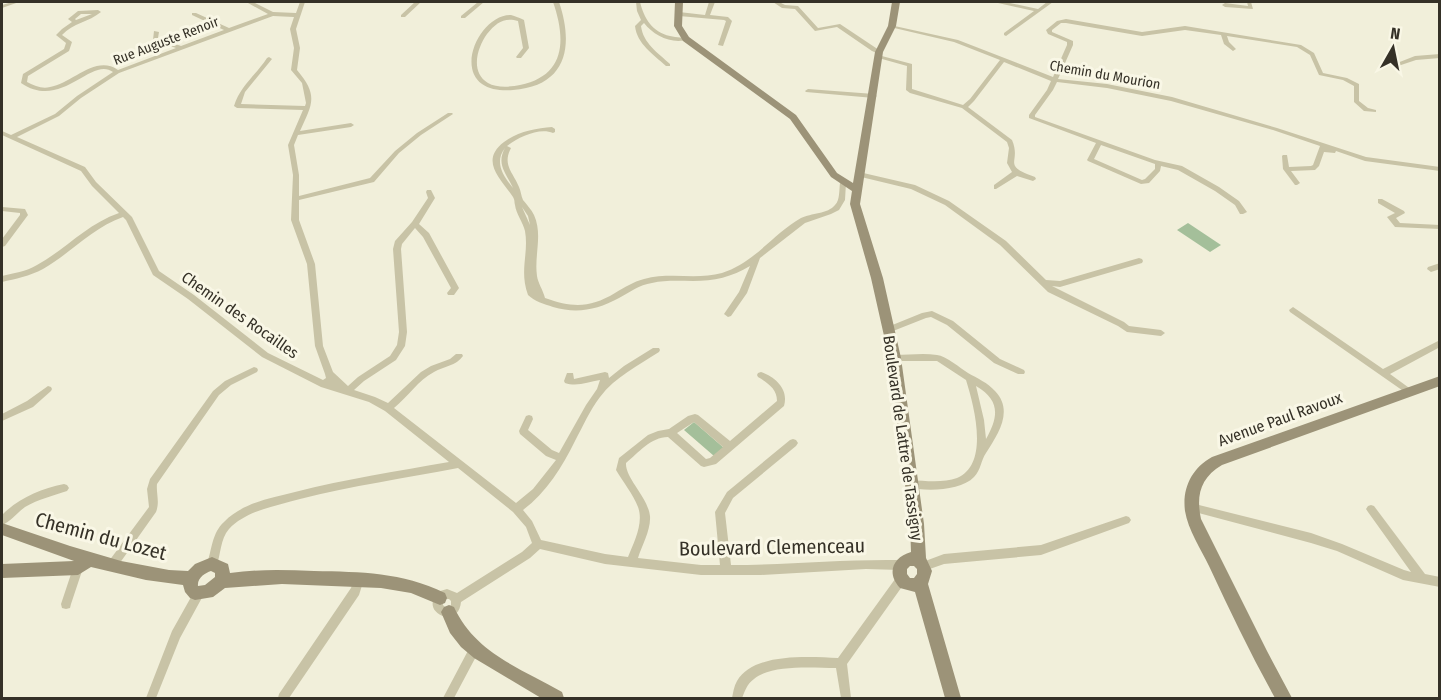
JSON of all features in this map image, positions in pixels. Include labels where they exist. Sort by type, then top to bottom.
[{"type":"street","points":[[2,7],[16,2]]},
{"type":"street","points":[[250,2],[272,14],[298,15]]},
{"type":"street","points":[[302,2],[293,29],[297,48],[294,70],[305,83],[308,108],[291,145],[296,175],[295,220],[311,264],[319,346],[330,379],[324,385]]},
{"type":"street","points":[[403,16],[418,2]]},
{"type":"street","points":[[463,17],[482,2]]},
{"type":"street","points":[[519,57],[526,48],[521,20],[514,17],[504,18],[481,36],[473,74],[491,87],[513,88],[540,82],[553,73],[566,38],[556,2]]},
{"type":"street","points":[[638,2],[643,21],[660,35],[686,39]]},
{"type":"street","points":[[679,2],[678,26],[686,39],[793,117],[829,168],[843,183],[856,189]]},
{"type":"street","points":[[707,16],[712,2]]},
{"type":"street","points":[[776,2],[784,7],[796,7],[817,30],[838,25],[879,54],[910,65],[909,90],[963,107],[1010,141],[1012,148],[1010,163],[1016,174]]},
{"type":"street","name":"Boulevard de Lattre de Tassigny","points":[[896,2],[892,26],[879,54],[874,96],[856,189],[857,213],[877,278],[895,358],[921,564]]},
{"type":"street","points":[[1000,2],[1037,10]]},
{"type":"street","points":[[1006,34],[1050,2]]},
{"type":"street","points":[[1225,5],[1251,8],[1249,2]]},
{"type":"street","points":[[194,14],[228,30]]},
{"type":"street","name":"Rue Auguste Renoir","points":[[12,137],[57,115],[79,97],[117,72],[272,14]]},
{"type":"street","points":[[679,14],[707,16],[729,21],[721,45]]},
{"type":"street","points":[[74,21],[59,35],[69,42],[67,50],[25,75],[24,82],[51,90],[63,87],[99,67],[110,67],[117,72]]},
{"type":"street","points":[[643,21],[638,26],[640,38],[669,65]]},
{"type":"street","points":[[1243,212],[1237,203],[1217,189],[1180,168],[1158,163],[1032,118],[1055,80],[1071,45],[1070,41],[1048,32],[1061,21],[1132,33],[1150,33],[1180,28],[1305,49],[1312,54],[1320,74],[1345,79],[1357,85],[1356,102],[1366,111],[1374,111]]},
{"type":"street","name":"Chemin du Mourion","points":[[892,26],[956,41],[1055,80],[1107,86],[1172,99],[1275,129],[1326,149],[1365,159],[1440,169]]},
{"type":"street","points":[[156,32],[155,39],[180,48]]},
{"type":"street","points":[[1224,34],[1226,43],[1233,49]]},
{"type":"street","points":[[1395,65],[1415,58],[1440,56]]},
{"type":"street","points":[[269,59],[262,71],[250,79],[237,106],[308,108]]},
{"type":"street","points":[[963,107],[972,100],[1003,60]]},
{"type":"street","points":[[808,91],[874,96]]},
{"type":"street","points":[[295,200],[372,180],[397,152],[450,114]]},
{"type":"street","points":[[295,134],[351,125]]},
{"type":"street","points":[[518,198],[518,190],[504,166],[504,153],[518,142],[553,131],[552,129],[517,138],[504,146],[497,154],[496,164],[499,171],[518,198],[531,214],[535,226],[536,248],[533,272],[542,299],[557,307],[583,309],[598,306],[631,285],[649,280],[705,278],[738,270],[803,220],[836,209],[840,204],[843,183]]},
{"type":"street","name":"Chemin des Rocailles","points":[[2,133],[83,169],[93,184],[129,219],[149,263],[163,280],[191,297],[265,355],[293,371],[388,408],[516,509],[529,524],[538,544]]},
{"type":"street","points":[[1099,143],[1090,160],[1141,182],[1146,181],[1158,169],[1158,163]]},
{"type":"street","points":[[1286,169],[1316,166],[1326,149]]},
{"type":"street","points":[[1286,156],[1286,169],[1297,183]]},
{"type":"street","points":[[859,174],[914,187],[947,203],[1003,243],[1051,290],[1127,329],[1161,333]]},
{"type":"street","points":[[996,187],[1016,174],[1033,178]]},
{"type":"street","points":[[329,374],[348,391],[393,358],[401,346],[403,332],[398,243],[415,224],[432,198],[429,192]]},
{"type":"street","points":[[1380,201],[1401,213],[1391,217],[1398,225],[1440,227]]},
{"type":"street","points":[[2,209],[24,213],[17,226],[2,244]]},
{"type":"street","points":[[2,279],[39,268],[104,221],[124,214]]},
{"type":"street","points":[[415,224],[426,235],[455,288],[451,293]]},
{"type":"street","points":[[728,314],[743,293],[757,257]]},
{"type":"street","points":[[1042,283],[1060,284],[1139,261]]},
{"type":"street","points":[[1293,310],[1409,392]]},
{"type":"street","points":[[888,330],[932,314],[950,323],[997,361],[1021,372]]},
{"type":"street","points":[[1384,373],[1440,343]]},
{"type":"street","points":[[601,390],[624,369],[656,350]]},
{"type":"street","points":[[388,408],[431,369],[458,359],[459,356]]},
{"type":"street","points":[[895,358],[938,358],[992,390],[1002,408],[991,439],[983,450],[974,472],[956,483],[911,484]]},
{"type":"street","points":[[112,564],[153,509],[155,502],[150,489],[153,482],[203,410],[222,388],[254,370]]},
{"type":"street","points":[[516,509],[539,489],[555,470],[601,390],[605,375],[574,382],[568,381],[570,375]]},
{"type":"street","points":[[632,563],[645,530],[645,508],[621,470],[620,464],[656,434],[663,431],[670,433],[704,463],[713,461],[781,403],[780,390],[768,378],[761,375]]},
{"type":"street","points":[[970,378],[983,450]]},
{"type":"street","name":"Avenue Paul Ravoux","points":[[1191,507],[1193,488],[1198,475],[1212,463],[1437,384]]},
{"type":"street","points":[[2,418],[30,404],[48,389]]},
{"type":"street","points":[[670,433],[691,418],[695,418],[730,447]]},
{"type":"street","points":[[529,420],[523,431],[549,453],[561,458]]},
{"type":"street","points":[[726,570],[720,512],[730,495],[793,443]]},
{"type":"street","points":[[212,564],[221,531],[246,512],[341,484],[460,464]]},
{"type":"street","points":[[2,521],[14,510],[43,492],[64,488]]},
{"type":"street","points":[[1191,507],[1311,538],[1403,575],[1440,582]]},
{"type":"street","points":[[1191,507],[1200,534],[1284,699]]},
{"type":"street","points":[[1371,509],[1422,579]]},
{"type":"street","points":[[846,699],[841,663],[901,572],[906,560],[921,564],[944,559],[1041,550],[1126,520]]},
{"type":"street","name":"Chemin du Lozet","points":[[2,529],[112,564],[147,573],[191,578]]},
{"type":"street","points":[[449,603],[526,555],[538,544]]},
{"type":"street","name":"Boulevard Clemenceau","points":[[538,544],[632,563],[700,570],[866,564],[901,572]]},
{"type":"street","points":[[37,569],[67,551]]},
{"type":"street","points":[[66,604],[78,568],[91,558]]},
{"type":"street","points":[[199,594],[190,587],[191,578],[198,570],[212,564],[222,569],[222,581]]},
{"type":"street","points":[[901,572],[910,584],[920,583],[926,576],[921,564]]},
{"type":"street","points":[[2,572],[78,568]]},
{"type":"street","points":[[151,699],[176,635],[199,594],[212,590],[222,581],[249,578],[359,579],[410,586],[449,603]]},
{"type":"street","points":[[283,699],[355,591],[359,579]]},
{"type":"street","points":[[920,583],[953,699]]},
{"type":"street","points":[[449,603],[457,631],[475,649],[556,699]]},
{"type":"street","points":[[448,699],[475,649]]},
{"type":"street","points":[[737,693],[744,678],[755,670],[770,666],[841,663]]},
{"type":"green space","points":[[1188,223],[1221,245],[1210,252],[1177,230]]},
{"type":"green space","points":[[694,422],[724,448],[714,456],[684,430]]}]
